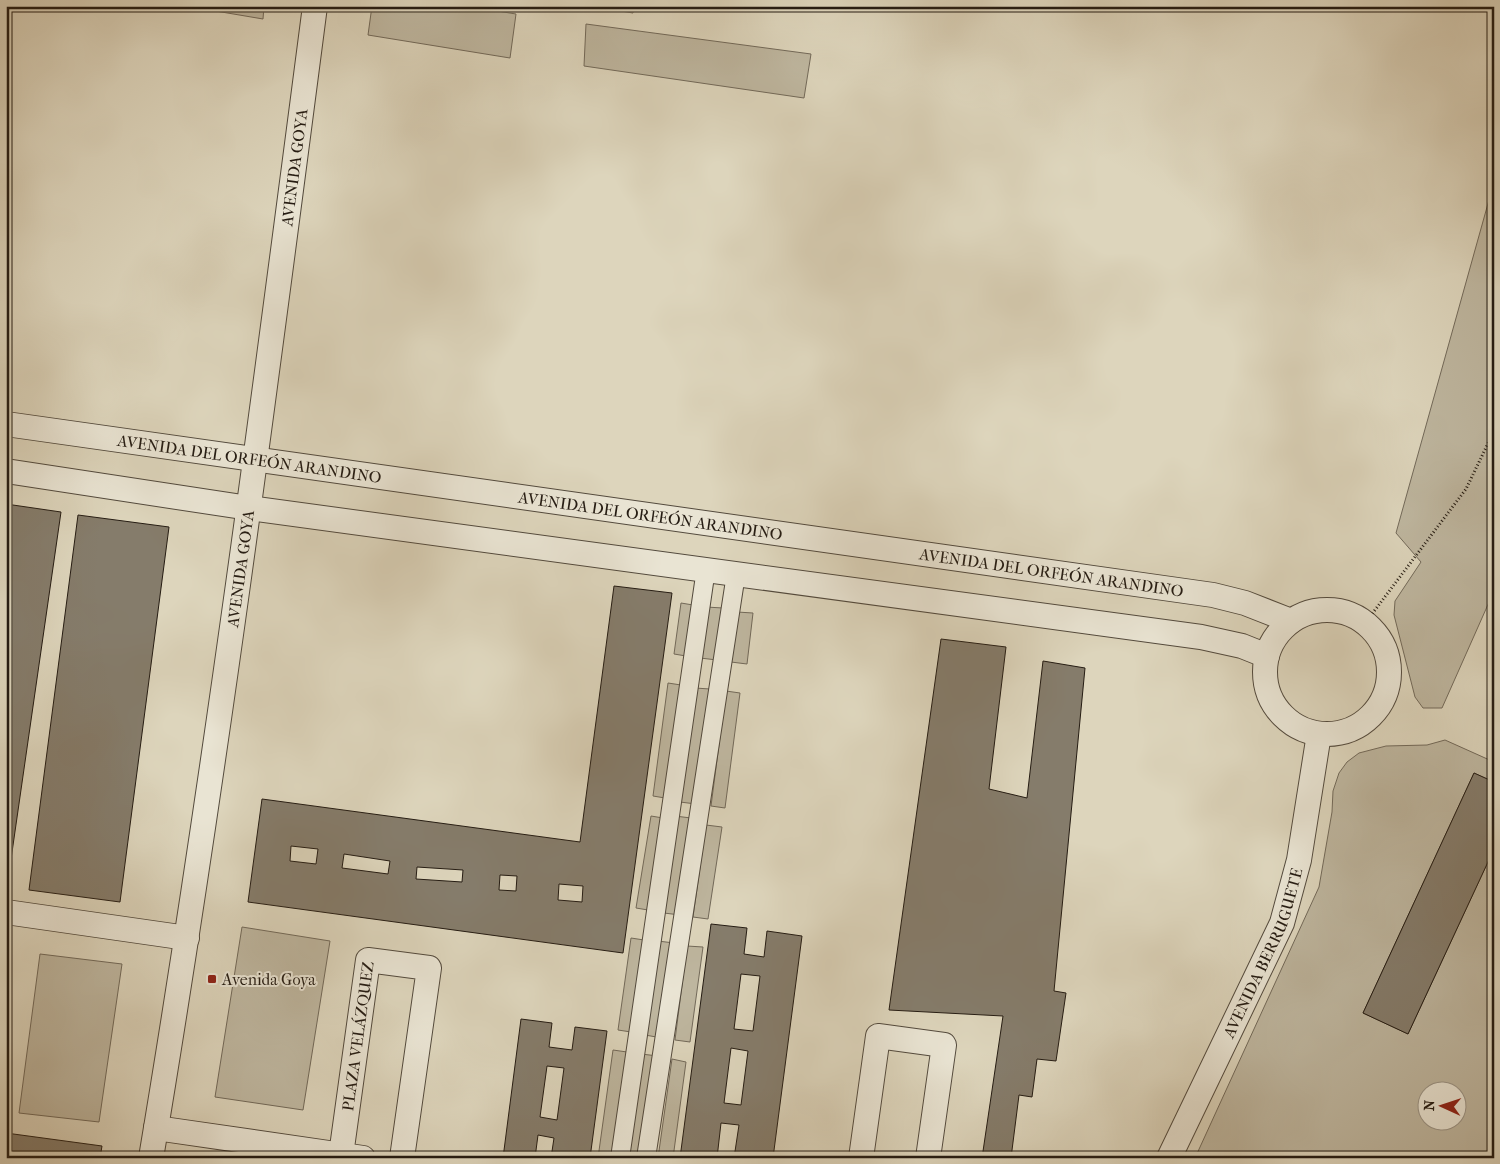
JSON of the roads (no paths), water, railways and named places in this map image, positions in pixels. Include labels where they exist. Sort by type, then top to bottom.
[{"type":"street","name":"AVENIDA GOYA","points":[[150,1158],[187,938],[256,460],[315,6]]},
{"type":"street","name":"AVENIDA DEL ORFEÓN ARANDINO","points":[[6,424],[1214,595],[1245,603],[1291,621]]},
{"type":"street","points":[[6,471],[249,508],[1201,637],[1242,646],[1267,656]]},
{"type":"street","points":[[620,1158],[706,569]]},
{"type":"street","points":[[646,1158],[736,574]]},
{"type":"street","points":[[1316,610],[1342,611],[1366,622],[1386,648],[1390,680],[1377,710],[1351,730],[1319,734],[1294,725],[1276,707],[1266,682],[1267,656],[1276,636],[1291,621],[1316,610]]},
{"type":"street","points":[[691,671],[721,674]]},
{"type":"street","name":"AVENIDA BERRUGUETE","points":[[1169,1158],[1282,923],[1299,860],[1319,734]]},
{"type":"street","points":[[671,808],[699,812]]},
{"type":"street","points":[[6,912],[187,938]]},
{"type":"street","points":[[654,929],[681,932]]},
{"type":"street","name":"PLAZA VELÁZQUEZ","points":[[156,1128],[352,1156],[368,960],[429,968],[402,1158]]},
{"type":"street","points":[[861,1158],[878,1036],[944,1045],[928,1158]]},
{"type":"street","points":[[637,1044],[663,1047]]},
{"type":"place","name":"Avenida Goya","points":[[212,979]]}]
